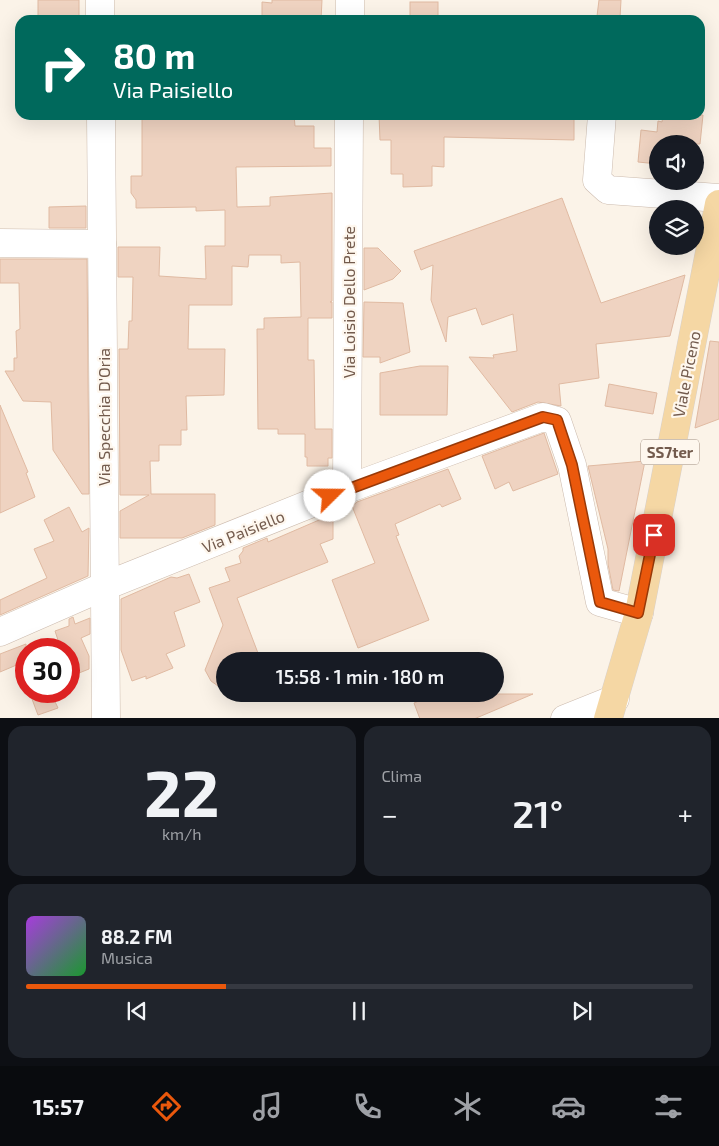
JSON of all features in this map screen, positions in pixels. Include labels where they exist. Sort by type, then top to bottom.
[{"type":"main road","name":"Viale Piceno","points":[[611,709],[638,613],[719,204]]},
{"type":"street","points":[[100,0],[100,15]]},
{"type":"street","points":[[350,0],[350,15]]},
{"type":"street","name":"Via Specchia D'Oria","points":[[101,120],[106,718]]},
{"type":"street","name":"Via Loisio Dello Prete","points":[[347,489],[349,120]]},
{"type":"street","points":[[602,120],[598,180],[608,190],[719,198]]},
{"type":"street","points":[[0,242],[102,244]]},
{"type":"street","name":"Via Paisiello","points":[[0,632],[105,586],[347,489],[543,417],[557,420],[572,465],[600,602],[638,613]]},
{"type":"street","points":[[566,718],[611,709]]},
{"type":"building","points":[[38,0],[79,0],[79,15],[38,15]]},
{"type":"building","points":[[272,0],[322,0],[321,15],[262,15],[262,2],[272,3]]},
{"type":"building","points":[[599,0],[621,0],[620,15],[597,15]]},
{"type":"building","points":[[410,2],[438,2],[438,15],[410,15]]},
{"type":"building","points":[[142,120],[294,120],[295,126],[314,126],[314,148],[331,148],[331,166],[236,167],[237,207],[270,206],[270,197],[332,193],[332,301],[330,302],[332,302],[332,318],[308,318],[308,360],[314,360],[315,429],[332,429],[332,458],[328,458],[328,466],[307,466],[305,434],[278,434],[278,429],[258,429],[257,329],[264,329],[264,318],[301,317],[300,262],[281,263],[281,255],[249,255],[248,267],[232,266],[232,305],[189,305],[188,349],[225,349],[224,395],[186,396],[187,430],[181,430],[181,445],[159,445],[159,461],[150,461],[151,494],[215,494],[215,525],[182,538],[120,538],[120,511],[149,495],[120,495],[119,349],[128,349],[129,321],[132,321],[133,277],[118,277],[118,247],[160,247],[159,276],[206,279],[205,246],[225,246],[225,210],[196,211],[196,207],[136,208],[136,200],[131,193],[131,176],[142,176]]},
{"type":"building","points":[[379,120],[574,120],[574,140],[444,137],[444,167],[432,166],[432,186],[403,187],[403,174],[391,174],[391,140],[380,140]]},
{"type":"building","points":[[702,120],[701,135],[649,135],[649,163],[638,162],[641,130],[657,132],[658,121]]},
{"type":"building","points":[[562,198],[601,303],[685,275],[670,336],[596,344],[599,378],[559,384],[561,406],[538,402],[512,412],[469,357],[494,358],[493,355],[517,351],[513,314],[482,325],[476,308],[448,317],[446,342],[431,300],[433,265],[421,270],[414,251]]},
{"type":"building","points":[[86,206],[86,228],[49,228],[49,207]]},
{"type":"building","points":[[364,248],[378,248],[401,271],[393,279],[364,290]]},
{"type":"building","points":[[0,259],[87,259],[89,494],[82,494],[53,450],[51,402],[23,401],[5,371],[14,371],[14,358],[17,358],[16,331],[20,329],[19,283],[0,283]]},
{"type":"building","points":[[364,302],[403,303],[410,352],[380,363],[380,357],[363,357]]},
{"type":"building","points":[[710,341],[719,342],[719,419],[695,428]]},
{"type":"building","points":[[420,366],[448,366],[447,415],[380,415],[380,373]]},
{"type":"building","points":[[609,384],[657,393],[653,414],[605,406]]},
{"type":"building","points":[[0,405],[28,472],[26,473],[35,497],[0,513]]},
{"type":"building","points":[[544,433],[558,474],[513,491],[509,482],[495,489],[482,456]]},
{"type":"building","points":[[645,461],[619,591],[613,590],[608,564],[608,549],[588,466]]},
{"type":"building","points":[[448,469],[461,499],[442,507],[440,504],[395,524],[399,535],[396,536],[429,620],[358,648],[332,580],[375,563],[352,506],[357,502]]},
{"type":"building","points":[[69,507],[82,532],[89,528],[88,576],[0,615],[0,600],[47,578],[34,549],[54,541],[44,520]]},
{"type":"building","points":[[333,514],[333,539],[320,544],[328,562],[237,598],[258,652],[216,652],[216,685],[211,681],[205,670],[223,625],[209,588],[230,581],[225,568],[241,563],[239,556],[243,548],[267,538],[268,542]]},
{"type":"building","points":[[189,574],[200,602],[174,612],[185,646],[166,654],[173,668],[146,679],[146,676],[132,681],[121,650],[121,599],[171,577],[177,578]]},
{"type":"building","points":[[73,617],[75,624],[90,618],[90,634],[81,638],[89,656],[89,669],[80,673],[80,638],[57,638],[55,631],[69,626],[69,619]]},
{"type":"building","points":[[15,648],[15,666],[0,672],[0,654]]},
{"type":"building","points":[[504,694],[533,694],[476,718],[420,718],[414,703],[416,702],[504,702]]},
{"type":"building","points":[[34,703],[56,703],[58,708],[38,715]]},
{"type":"route","points":[[330,496],[543,417],[557,420],[572,465],[600,602],[638,613],[654,535]]}]
